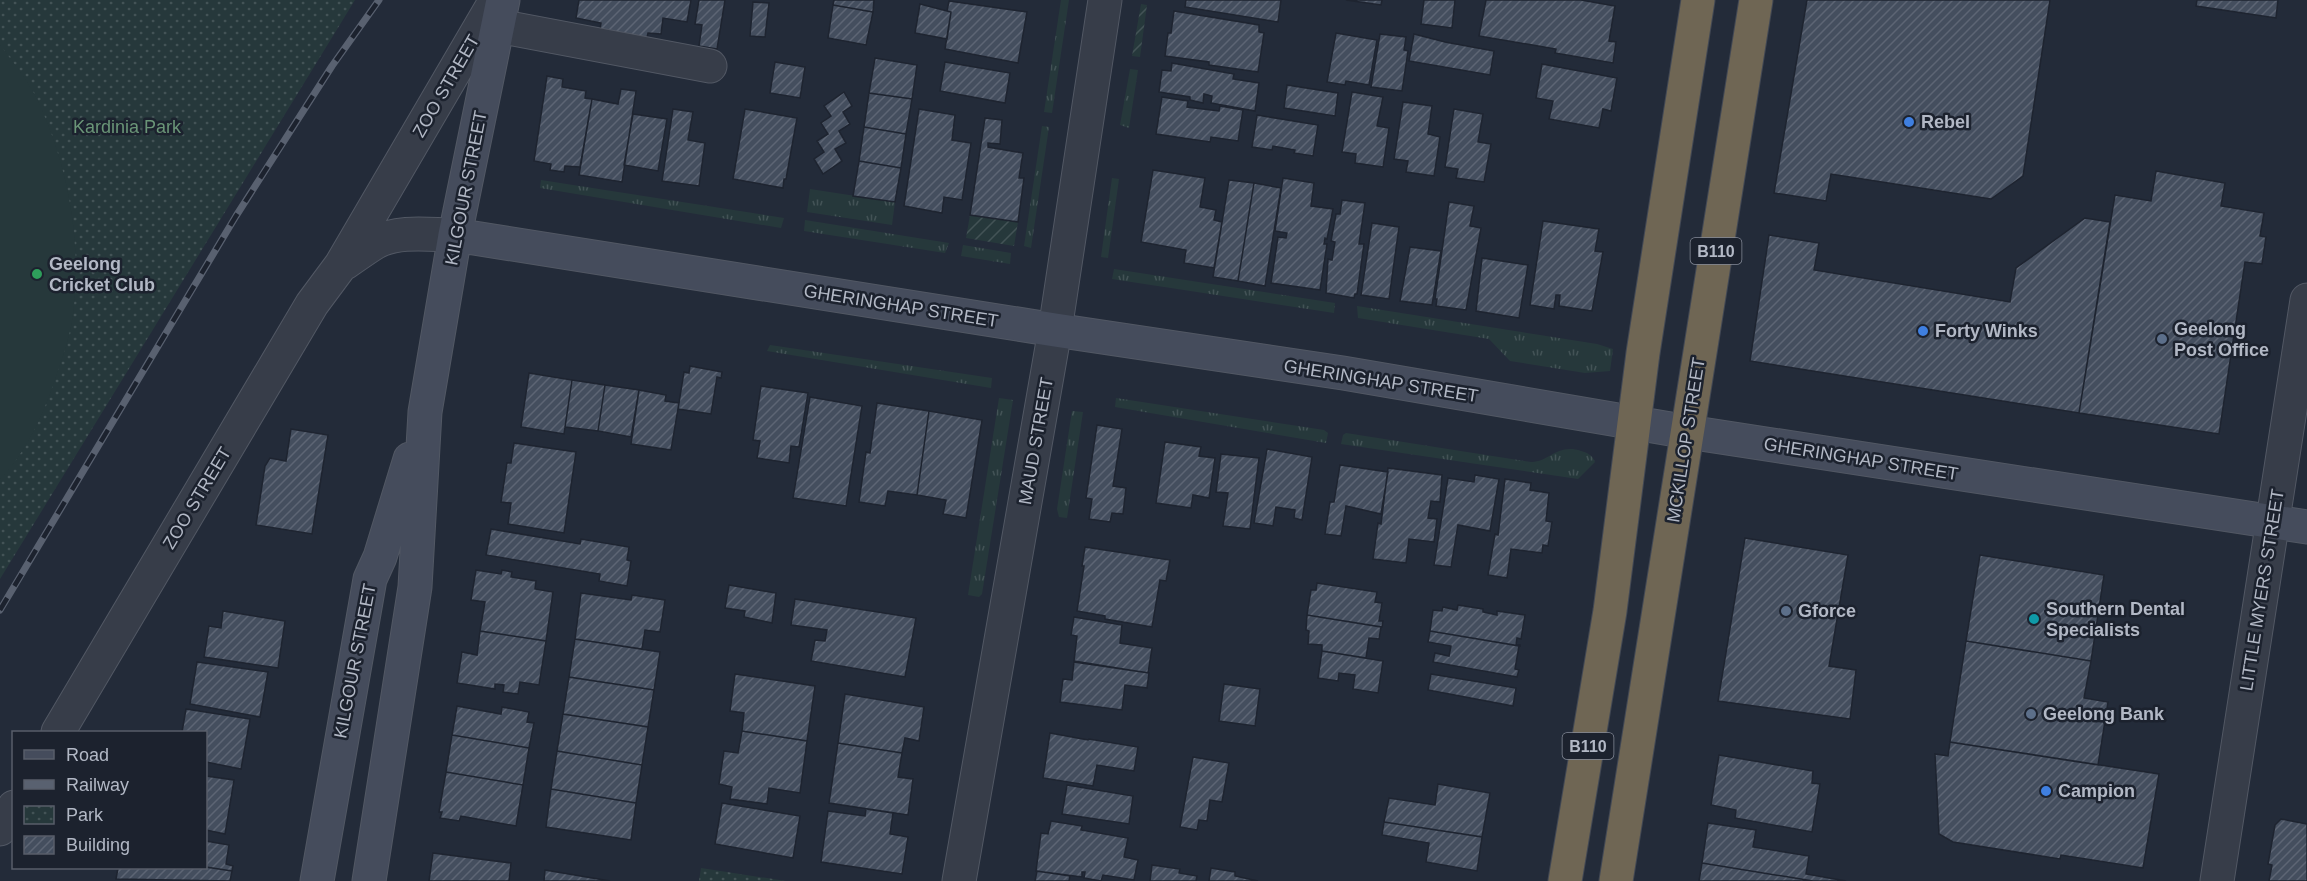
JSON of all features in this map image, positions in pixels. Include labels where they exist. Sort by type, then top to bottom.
[{"type":"highway","name":"B110","points":[[1565,881],[1610,611],[1643,353],[1698,0]]},
{"type":"highway","name":"MCKILLOP STREET","points":[[1616,881],[1756,0]]},
{"type":"street","name":"MAUD STREET","points":[[959,881],[1055,330],[1105,0]]},
{"type":"street","points":[[499,9],[710,66]]},
{"type":"street","name":"KILGOUR STREET","points":[[369,881],[415,587],[425,412],[455,235],[499,9]]},
{"type":"street","name":"ZOO STREET","points":[[59,731],[312,304],[341,265],[499,9]]},
{"type":"street","name":"ZOO STREET","points":[[341,265],[377,242],[390,237],[405,234],[455,235]]},
{"type":"street","name":"GHERINGHAP STREET","points":[[455,235],[1343,373],[1688,432],[2307,527]]},
{"type":"street","name":"LITTLE MYERS STREET","points":[[2217,881],[2307,300]]},
{"type":"street","name":"KILGOUR STREET","points":[[317,881],[370,579],[380,557],[425,412]]},
{"type":"street","points":[[0,829],[12,810]]},
{"type":"street","points":[[328,811],[378,821]]},
{"type":"green space","name":"Kardinia Park","points":[[0,0],[355,0],[0,579]]},
{"type":"green space","points":[[1061,0],[1069,0],[1052,113],[1044,112]]},
{"type":"green space","points":[[1141,4],[1147,5],[1140,57],[1132,56]]},
{"type":"green space","name":"Geelong Cricket Club","points":[[0,45],[38,101],[57,150],[70,201],[76,279],[69,336],[49,397],[25,447],[0,479]]},
{"type":"green space","points":[[1130,69],[1138,70],[1129,128],[1120,125]]},
{"type":"green space","points":[[1042,126],[1049,127],[1031,248],[1024,246]]},
{"type":"green space","points":[[1112,178],[1119,179],[1108,258],[1101,257]]},
{"type":"green space","points":[[541,180],[784,218],[781,228],[540,188]]},
{"type":"green space","points":[[810,189],[895,202],[892,225],[807,212]]},
{"type":"green space","points":[[970,215],[1018,222],[1014,246],[966,238]]},
{"type":"green space","points":[[805,220],[949,243],[945,253],[804,231]]},
{"type":"green space","points":[[963,245],[1011,253],[1010,264],[961,256]]},
{"type":"green space","points":[[1114,269],[1335,303],[1334,313],[1112,279]]},
{"type":"green space","points":[[1357,306],[1597,344],[1613,349],[1610,371],[1585,373],[1510,361],[1489,339],[1358,318]]},
{"type":"green space","points":[[770,345],[992,378],[991,388],[767,351]]},
{"type":"green space","points":[[999,398],[1013,400],[982,594],[979,597],[968,595]]},
{"type":"green space","points":[[1116,398],[1324,430],[1328,433],[1326,443],[1115,407]]},
{"type":"green space","points":[[1072,411],[1083,412],[1067,518],[1059,517],[1057,509]]},
{"type":"green space","points":[[1346,433],[1531,462],[1543,460],[1565,449],[1573,449],[1588,454],[1595,462],[1578,479],[1341,444],[1343,435]]},
{"type":"green space","points":[[701,868],[786,881],[699,881]]},
{"type":"building","points":[[579,0],[691,0],[687,22],[663,18],[661,34],[648,33],[646,42],[599,35],[601,23],[576,18]]},
{"type":"building","points":[[699,0],[725,0],[717,49],[699,46],[702,25],[695,24]]},
{"type":"building","points":[[834,0],[874,0],[873,12],[833,5]]},
{"type":"building","points":[[1186,0],[1281,0],[1278,22],[1185,7]]},
{"type":"building","points":[[1346,0],[1382,0],[1381,5]]},
{"type":"building","points":[[1424,0],[1455,0],[1452,28],[1421,24]]},
{"type":"building","points":[[1486,0],[1581,0],[1615,6],[1609,41],[1616,42],[1613,63],[1555,53],[1556,49],[1479,36]]},
{"type":"building","name":"Rebel","points":[[1807,0],[2050,0],[2023,176],[1991,199],[1831,174],[1826,201],[1774,193]]},
{"type":"building","points":[[2197,0],[2278,0],[2276,18],[2196,6]]},
{"type":"building","points":[[949,1],[1027,12],[1018,63],[945,49],[951,12],[947,11]]},
{"type":"building","points":[[753,2],[769,3],[765,37],[750,36]]},
{"type":"building","points":[[920,4],[951,12],[947,39],[915,33]]},
{"type":"building","points":[[833,5],[873,12],[866,45],[828,38]]},
{"type":"building","points":[[1174,11],[1259,25],[1259,32],[1264,33],[1258,72],[1165,56]]},
{"type":"building","points":[[1336,33],[1377,40],[1369,85],[1346,81],[1345,85],[1327,82]]},
{"type":"building","points":[[1380,34],[1406,37],[1404,50],[1408,51],[1402,91],[1371,87]]},
{"type":"building","points":[[1414,34],[1494,51],[1490,75],[1409,61]]},
{"type":"building","points":[[875,58],[917,65],[912,99],[869,93]]},
{"type":"building","points":[[775,62],[805,67],[800,98],[770,93]]},
{"type":"building","points":[[945,62],[1010,73],[1005,103],[940,91]]},
{"type":"building","points":[[1172,63],[1234,74],[1233,79],[1259,83],[1255,111],[1211,103],[1212,96],[1204,94],[1203,103],[1190,100],[1190,97],[1159,92],[1162,70],[1171,71]]},
{"type":"building","points":[[1542,64],[1617,78],[1611,111],[1603,109],[1599,128],[1549,119],[1553,101],[1536,98]]},
{"type":"building","points":[[547,76],[563,79],[562,87],[586,91],[585,98],[592,99],[580,167],[565,166],[564,172],[550,170],[551,164],[534,161]]},
{"type":"building","points":[[1287,85],[1338,93],[1335,116],[1284,108]]},
{"type":"building","points":[[621,89],[636,91],[622,182],[579,175],[592,99],[618,104]]},
{"type":"building","points":[[844,92],[852,106],[843,112],[850,124],[839,131],[846,143],[835,149],[842,161],[823,174],[814,159],[824,152],[817,141],[828,134],[821,123],[831,116],[824,106]]},
{"type":"building","points":[[1352,92],[1383,97],[1377,126],[1389,128],[1383,167],[1355,163],[1356,154],[1342,152]]},
{"type":"building","points":[[869,93],[912,99],[906,134],[864,127]]},
{"type":"building","points":[[1162,97],[1188,101],[1187,107],[1219,111],[1220,106],[1243,110],[1238,141],[1211,137],[1210,142],[1156,134]]},
{"type":"building","points":[[1403,102],[1432,106],[1428,134],[1440,137],[1434,176],[1406,172],[1408,161],[1394,159]]},
{"type":"building","points":[[673,109],[693,112],[688,140],[705,143],[699,186],[662,181]]},
{"type":"building","points":[[745,109],[797,118],[783,188],[733,179]]},
{"type":"building","points":[[919,109],[955,115],[952,140],[971,143],[962,200],[944,197],[942,213],[904,206]]},
{"type":"building","points":[[1454,109],[1483,114],[1478,142],[1491,144],[1484,182],[1456,178],[1458,169],[1445,167]]},
{"type":"building","points":[[633,114],[667,119],[658,171],[624,165]]},
{"type":"building","points":[[1257,115],[1318,125],[1313,156],[1273,146],[1272,150],[1252,147]]},
{"type":"building","points":[[985,118],[1002,120],[1000,144],[988,143],[988,147],[1023,153],[1019,178],[1024,178],[1018,222],[970,215]]},
{"type":"building","points":[[864,127],[906,134],[901,168],[859,161]]},
{"type":"building","points":[[859,161],[901,168],[895,202],[853,196]]},
{"type":"building","points":[[1153,170],[1205,178],[1200,207],[1216,210],[1214,220],[1222,222],[1214,268],[1184,263],[1186,250],[1141,242]]},
{"type":"building","name":"Geelong Post Office","points":[[2156,171],[2225,183],[2221,206],[2264,213],[2260,236],[2266,237],[2262,264],[2245,262],[2219,434],[2079,413],[2115,195],[2151,201]]},
{"type":"building","points":[[1283,178],[1314,183],[1311,206],[1333,209],[1324,244],[1327,244],[1320,290],[1271,283],[1278,237],[1286,238],[1287,233],[1275,231]]},
{"type":"building","points":[[1229,180],[1254,183],[1238,281],[1213,277]]},
{"type":"building","points":[[1254,183],[1281,188],[1265,286],[1238,281]]},
{"type":"building","points":[[1342,200],[1365,203],[1359,244],[1364,244],[1357,294],[1354,298],[1326,293],[1328,259],[1332,260],[1335,242],[1331,241],[1336,214],[1340,214]]},
{"type":"building","points":[[1449,202],[1474,206],[1470,226],[1481,228],[1466,310],[1436,306],[1437,299],[1435,299]]},
{"type":"building","name":"Forty Winks","points":[[2085,218],[2110,222],[2079,413],[1750,361],[1769,235],[1819,243],[1814,270],[2010,302],[2016,268]]},
{"type":"building","points":[[1543,221],[1599,229],[1595,251],[1603,252],[1592,311],[1559,306],[1560,295],[1556,295],[1554,309],[1530,305]]},
{"type":"building","points":[[1372,223],[1399,227],[1389,299],[1361,295]]},
{"type":"building","points":[[1410,247],[1441,251],[1432,305],[1400,301]]},
{"type":"building","points":[[1482,258],[1528,265],[1519,318],[1476,311]]},
{"type":"building","points":[[690,366],[722,372],[721,378],[717,377],[711,414],[678,409],[684,372],[689,373]]},
{"type":"building","points":[[529,373],[572,380],[564,434],[521,427]]},
{"type":"building","points":[[572,380],[605,385],[598,431],[565,427]]},
{"type":"building","points":[[605,385],[639,390],[631,437],[598,431]]},
{"type":"building","points":[[761,386],[808,393],[799,447],[791,446],[789,463],[757,458],[760,441],[753,440]]},
{"type":"building","points":[[639,390],[666,395],[665,401],[679,403],[671,450],[631,444]]},
{"type":"building","points":[[810,397],[862,406],[846,506],[793,498]]},
{"type":"building","points":[[877,403],[929,411],[917,495],[888,491],[885,506],[859,502],[866,452],[870,453]]},
{"type":"building","points":[[929,411],[982,420],[966,518],[943,514],[946,500],[917,495]]},
{"type":"building","points":[[1097,425],[1122,429],[1113,486],[1126,488],[1123,514],[1112,513],[1110,522],[1089,519],[1092,499],[1086,498]]},
{"type":"building","points":[[291,429],[328,435],[312,534],[256,525],[265,466],[270,458],[286,461]]},
{"type":"building","points":[[1165,442],[1201,447],[1199,456],[1215,458],[1209,498],[1193,495],[1191,508],[1156,503]]},
{"type":"building","points":[[514,443],[576,452],[564,533],[508,524],[511,503],[501,502],[507,463],[511,463]]},
{"type":"building","points":[[1267,449],[1312,457],[1302,520],[1294,518],[1295,510],[1276,507],[1273,526],[1254,523]]},
{"type":"building","points":[[1221,454],[1259,458],[1250,529],[1223,526],[1228,493],[1216,492]]},
{"type":"building","points":[[1340,465],[1388,472],[1381,514],[1346,506],[1341,536],[1325,534],[1330,502],[1334,502]]},
{"type":"building","points":[[1388,468],[1442,475],[1440,502],[1431,501],[1428,518],[1437,519],[1434,542],[1409,539],[1406,563],[1373,559],[1378,523],[1381,524]]},
{"type":"building","points":[[1475,475],[1499,479],[1490,531],[1458,525],[1451,567],[1434,565],[1448,478],[1474,482]]},
{"type":"building","points":[[1505,479],[1531,483],[1530,490],[1549,493],[1546,521],[1552,522],[1548,546],[1543,545],[1542,553],[1511,549],[1507,578],[1488,575],[1495,534],[1498,535]]},
{"type":"building","points":[[491,529],[580,544],[581,539],[629,547],[627,560],[631,561],[627,586],[599,581],[600,574],[486,555]]},
{"type":"building","name":"Gforce","points":[[1745,538],[1848,555],[1829,666],[1856,670],[1850,719],[1718,701]]},
{"type":"building","points":[[1085,547],[1170,560],[1166,581],[1160,580],[1152,627],[1105,619],[1105,616],[1077,611]]},
{"type":"building","name":"Southern Dental Specialists","points":[[1980,555],[2104,575],[2091,661],[1966,641]]},
{"type":"building","points":[[476,570],[501,574],[502,570],[512,572],[511,577],[536,581],[535,589],[553,592],[546,641],[480,631],[485,602],[471,600]]},
{"type":"building","points":[[1317,583],[1377,592],[1375,602],[1382,603],[1379,621],[1383,621],[1382,627],[1307,615],[1311,590],[1316,590]]},
{"type":"building","points":[[729,585],[776,593],[772,623],[744,617],[745,611],[725,608]]},
{"type":"building","points":[[581,593],[631,600],[632,595],[665,600],[660,632],[645,630],[642,649],[575,639]]},
{"type":"building","points":[[795,599],[916,618],[905,677],[811,661],[815,640],[825,641],[827,630],[791,625]]},
{"type":"building","points":[[1458,605],[1483,609],[1483,612],[1497,615],[1497,611],[1525,615],[1521,639],[1517,638],[1516,645],[1520,646],[1430,631],[1433,610],[1442,611],[1443,607],[1457,610]]},
{"type":"building","points":[[223,611],[285,621],[278,668],[204,657],[209,626],[221,628]]},
{"type":"building","points":[[1307,615],[1381,627],[1379,639],[1369,638],[1366,658],[1322,651],[1322,645],[1308,644]]},
{"type":"building","points":[[1074,617],[1122,625],[1120,643],[1152,648],[1148,673],[1074,661],[1077,636],[1071,635]]},
{"type":"building","points":[[480,631],[546,641],[539,685],[520,682],[518,694],[503,692],[504,685],[495,684],[495,689],[457,683],[462,652],[477,655]]},
{"type":"building","points":[[1430,631],[1519,646],[1515,669],[1519,670],[1517,677],[1433,662],[1435,653],[1449,656],[1451,646],[1428,642]]},
{"type":"building","points":[[575,639],[660,652],[654,690],[569,677]]},
{"type":"building","name":"Geelong Bank","points":[[1966,641],[2091,661],[2084,698],[2108,702],[2098,765],[1950,742]]},
{"type":"building","points":[[1322,651],[1383,661],[1378,693],[1353,689],[1355,675],[1339,673],[1338,681],[1318,678]]},
{"type":"building","points":[[197,662],[268,672],[260,717],[190,704]]},
{"type":"building","points":[[1074,662],[1149,673],[1147,688],[1125,685],[1122,710],[1060,702],[1063,679],[1072,680]]},
{"type":"building","points":[[735,674],[815,686],[807,741],[742,731],[744,713],[730,711]]},
{"type":"building","points":[[1431,674],[1516,688],[1513,706],[1428,690]]},
{"type":"building","points":[[569,677],[654,690],[648,727],[563,714]]},
{"type":"building","points":[[1224,684],[1260,689],[1255,726],[1219,721]]},
{"type":"building","points":[[845,694],[924,707],[919,741],[905,738],[902,753],[838,743]]},
{"type":"building","points":[[457,706],[501,714],[502,707],[529,712],[527,722],[534,723],[529,748],[452,735]]},
{"type":"building","points":[[186,709],[250,719],[241,769],[207,762],[207,731],[182,731]]},
{"type":"building","points":[[563,714],[648,727],[642,765],[557,751]]},
{"type":"building","points":[[742,731],[807,741],[800,793],[769,788],[767,804],[730,799],[732,787],[719,784],[724,751],[738,753]]},
{"type":"building","points":[[1050,733],[1138,747],[1134,771],[1097,765],[1093,786],[1043,778]]},
{"type":"building","points":[[452,735],[529,748],[523,785],[446,772]]},
{"type":"building","name":"Campion","points":[[1950,742],[2159,774],[2143,868],[2061,855],[2060,859],[1953,842],[1939,834],[1935,754],[1948,756]]},
{"type":"building","points":[[838,743],[902,753],[898,777],[913,779],[908,815],[829,803]]},
{"type":"building","points":[[557,751],[642,765],[636,803],[551,789]]},
{"type":"building","points":[[1719,755],[1813,771],[1812,783],[1820,784],[1812,832],[1735,818],[1736,810],[1711,805]]},
{"type":"building","points":[[1193,757],[1229,763],[1222,802],[1210,800],[1207,821],[1199,820],[1197,830],[1180,827]]},
{"type":"building","points":[[446,772],[523,785],[516,826],[461,816],[459,821],[440,818]]},
{"type":"building","points":[[207,776],[234,780],[225,834],[207,830]]},
{"type":"building","points":[[1438,784],[1490,793],[1482,837],[1384,822],[1389,798],[1435,805]]},
{"type":"building","points":[[1067,785],[1133,796],[1129,824],[1062,814]]},
{"type":"building","points":[[551,789],[636,803],[631,840],[546,827]]},
{"type":"building","points":[[722,803],[800,816],[793,858],[715,844]]},
{"type":"building","points":[[866,809],[893,813],[890,834],[908,837],[902,874],[821,862],[828,811],[865,816]]},
{"type":"building","points":[[2281,819],[2307,824],[2307,881],[2269,881],[2272,865],[2268,864],[2275,825]]},
{"type":"building","points":[[1051,821],[1082,826],[1081,830],[1128,838],[1124,857],[1138,860],[1134,880],[1103,875],[1101,881],[1084,878],[1085,872],[1082,872],[1082,877],[1036,871],[1041,833],[1048,834]]},
{"type":"building","points":[[1384,822],[1482,837],[1477,871],[1426,862],[1429,843],[1382,835]]},
{"type":"building","points":[[1708,823],[1756,830],[1753,847],[1809,856],[1806,874],[1846,881],[1813,881],[1702,863]]},
{"type":"building","points":[[207,841],[229,845],[226,864],[233,866],[232,871],[207,867]]},
{"type":"building","points":[[433,853],[511,863],[509,881],[429,881]]},
{"type":"building","points":[[1702,863],[1813,881],[1699,881]]},
{"type":"building","points":[[1152,865],[1180,869],[1179,873],[1197,876],[1196,881],[1150,881]]},
{"type":"building","points":[[207,867],[232,871],[230,881],[116,879],[118,869],[207,869]]},
{"type":"building","points":[[1211,868],[1235,872],[1235,876],[1258,881],[1209,881]]},
{"type":"building","points":[[545,870],[610,881],[544,881]]},
{"type":"building","points":[[1037,871],[1070,876],[1069,881],[1035,881]]},
{"type":"railway","points":[[0,610],[236,216],[332,66],[379,0]]},
{"type":"place","name":"Rebel","points":[[1909,122]]},
{"type":"place","name":"Geelong Cricket Club","points":[[37,274]]},
{"type":"place","name":"Forty Winks","points":[[1923,331]]},
{"type":"place","name":"Geelong Post Office","points":[[2162,339]]},
{"type":"place","name":"Gforce","points":[[1786,611]]},
{"type":"place","name":"Southern Dental Specialists","points":[[2034,619]]},
{"type":"place","name":"Geelong Bank","points":[[2031,714]]},
{"type":"place","name":"Campion","points":[[2046,791]]}]
